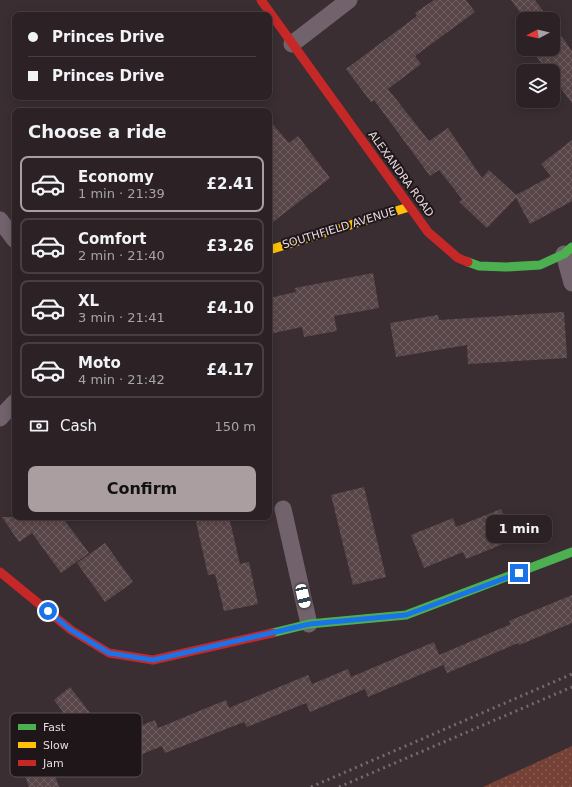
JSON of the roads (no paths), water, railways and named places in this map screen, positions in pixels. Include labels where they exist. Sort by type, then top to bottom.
[{"type":"street","name":"ALEXANDRA ROAD","points":[[261,0],[269,12]]},
{"type":"street","points":[[292,44],[349,0]]},
{"type":"street","name":"ALEXANDRA ROAD","points":[[272,16],[428,232],[458,258],[479,266],[506,267],[540,265],[568,251]]},
{"type":"street","name":"SOUTHFIELD AVENUE","points":[[272,249],[409,207]]},
{"type":"street","points":[[0,220],[12,236]]},
{"type":"street","points":[[568,251],[572,283]]},
{"type":"street","points":[[0,418],[12,405]]},
{"type":"street","points":[[283,509],[310,624]]},
{"type":"street","points":[[0,572],[71,630],[109,653],[153,660],[310,624],[406,615],[572,552]]},
{"type":"railway","points":[[311,787],[572,674]]},
{"type":"railway","points":[[339,787],[572,687]]}]
